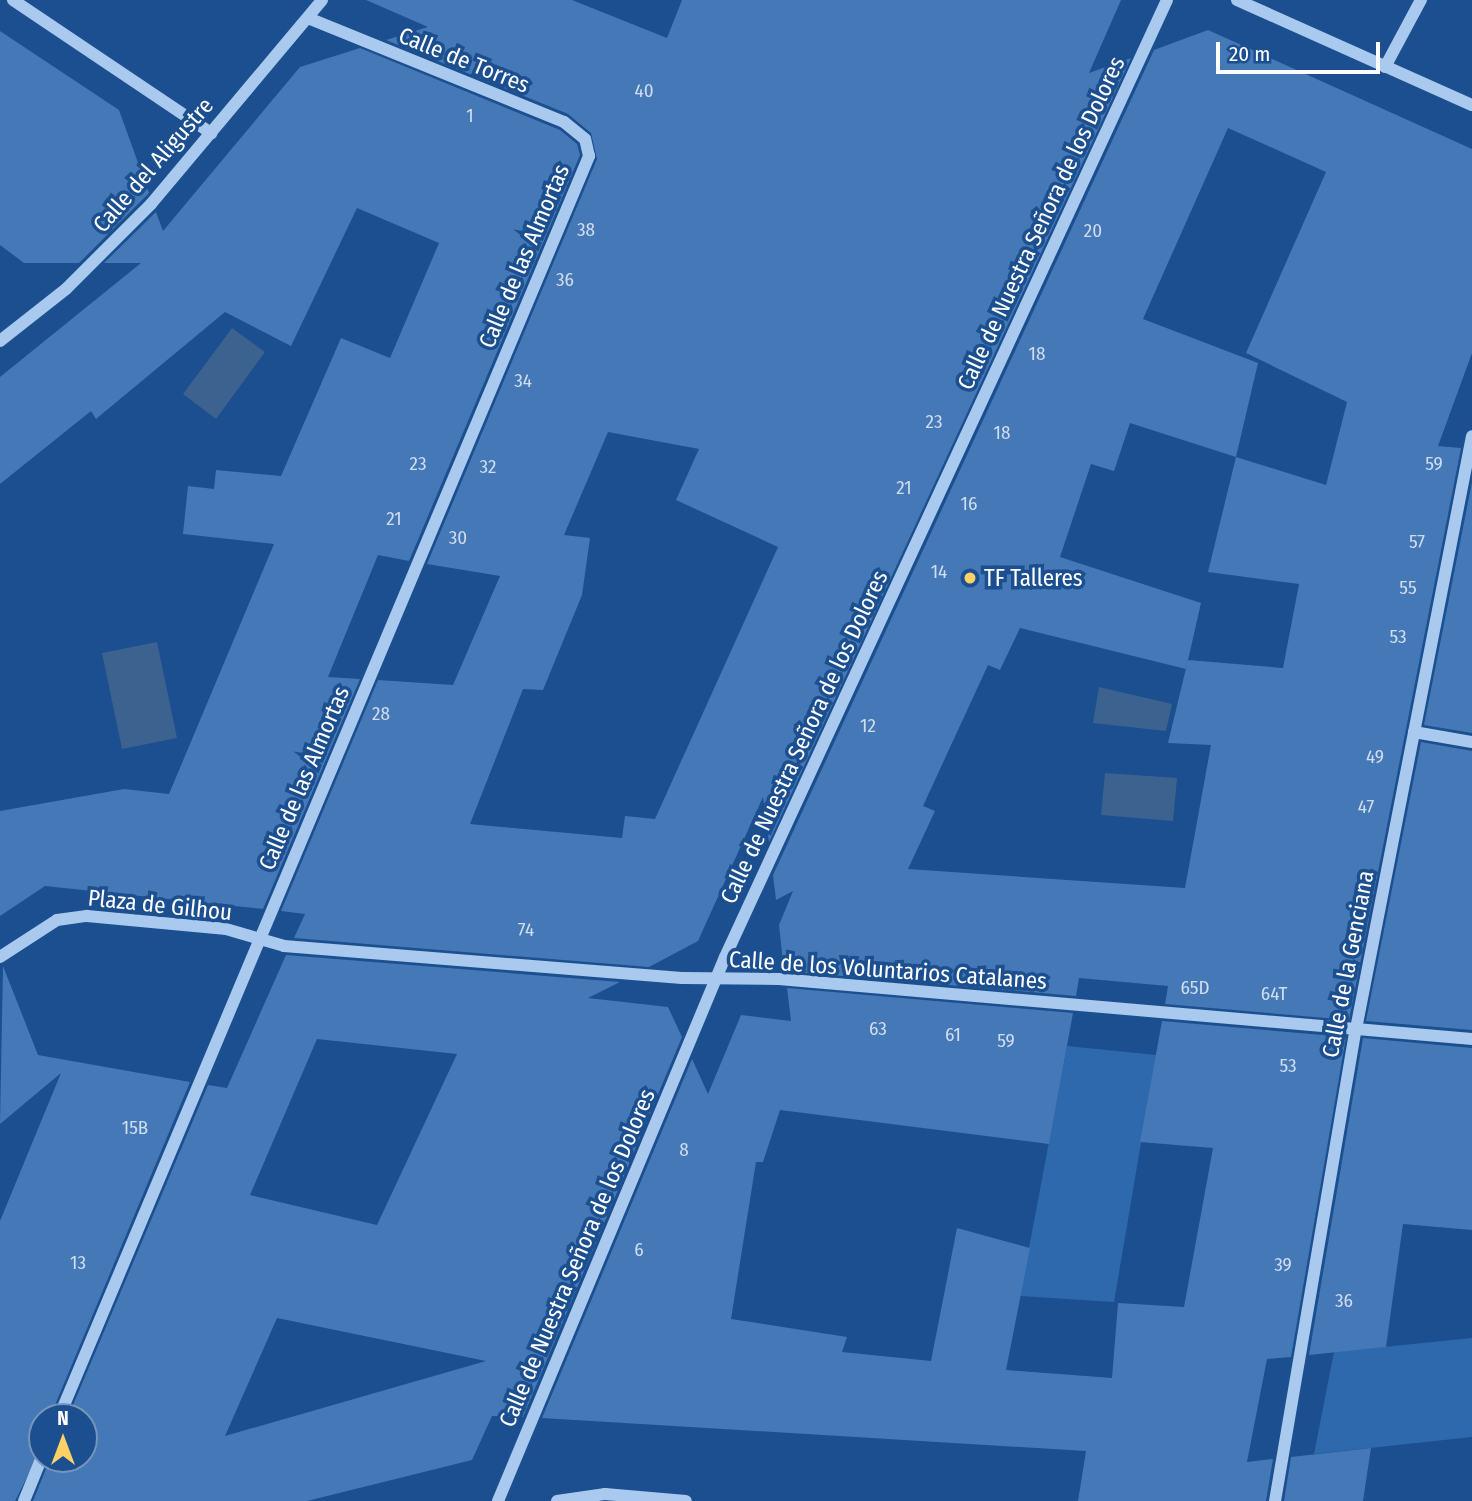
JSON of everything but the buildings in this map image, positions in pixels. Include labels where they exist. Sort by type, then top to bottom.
[{"type":"street","points":[[13,0],[211,133]]},
{"type":"street","name":"Calle del Aligustre","points":[[0,341],[104,252],[211,133],[322,0]]},
{"type":"street","name":"Calle de Nuestra Señora de los Dolores","points":[[498,1501],[718,979],[1167,0]]},
{"type":"street","points":[[1237,0],[1472,105]]},
{"type":"street","points":[[1385,67],[1421,0]]},
{"type":"street","name":"Calle de Torres","points":[[307,18],[564,122],[585,139],[589,156]]},
{"type":"street","name":"Calle de las Almortas","points":[[65,1403],[589,156]]},
{"type":"street","name":"Calle de la Genciana","points":[[1275,1501],[1356,1029],[1472,436]]},
{"type":"street","points":[[1414,732],[1472,742]]},
{"type":"street","name":"Plaza de Gilhou","points":[[0,957],[57,920],[87,916],[226,929],[258,941]]},
{"type":"street","name":"Calle de los Voluntarios Catalanes","points":[[258,941],[1472,1039]]},
{"type":"street","points":[[24,1501],[35,1473]]},
{"type":"street","points":[[557,1501],[606,1494],[686,1501]]},
{"type":"shaded area","points":[[232,328],[265,352],[216,419],[183,394]]},
{"type":"shaded area","points":[[157,642],[177,738],[122,749],[102,653]]},
{"type":"shaded area","points":[[1099,687],[1172,704],[1166,731],[1093,723]]},
{"type":"shaded area","points":[[1105,773],[1177,778],[1173,821],[1101,815]]},
{"type":"shaded area","points":[[1067,1046],[1156,1055],[1114,1302],[1020,1296]]},
{"type":"shaded area","points":[[1472,1338],[1472,1437],[1314,1454],[1334,1352]]},
{"type":"place","name":"TF Talleres","points":[[970,578]]}]
